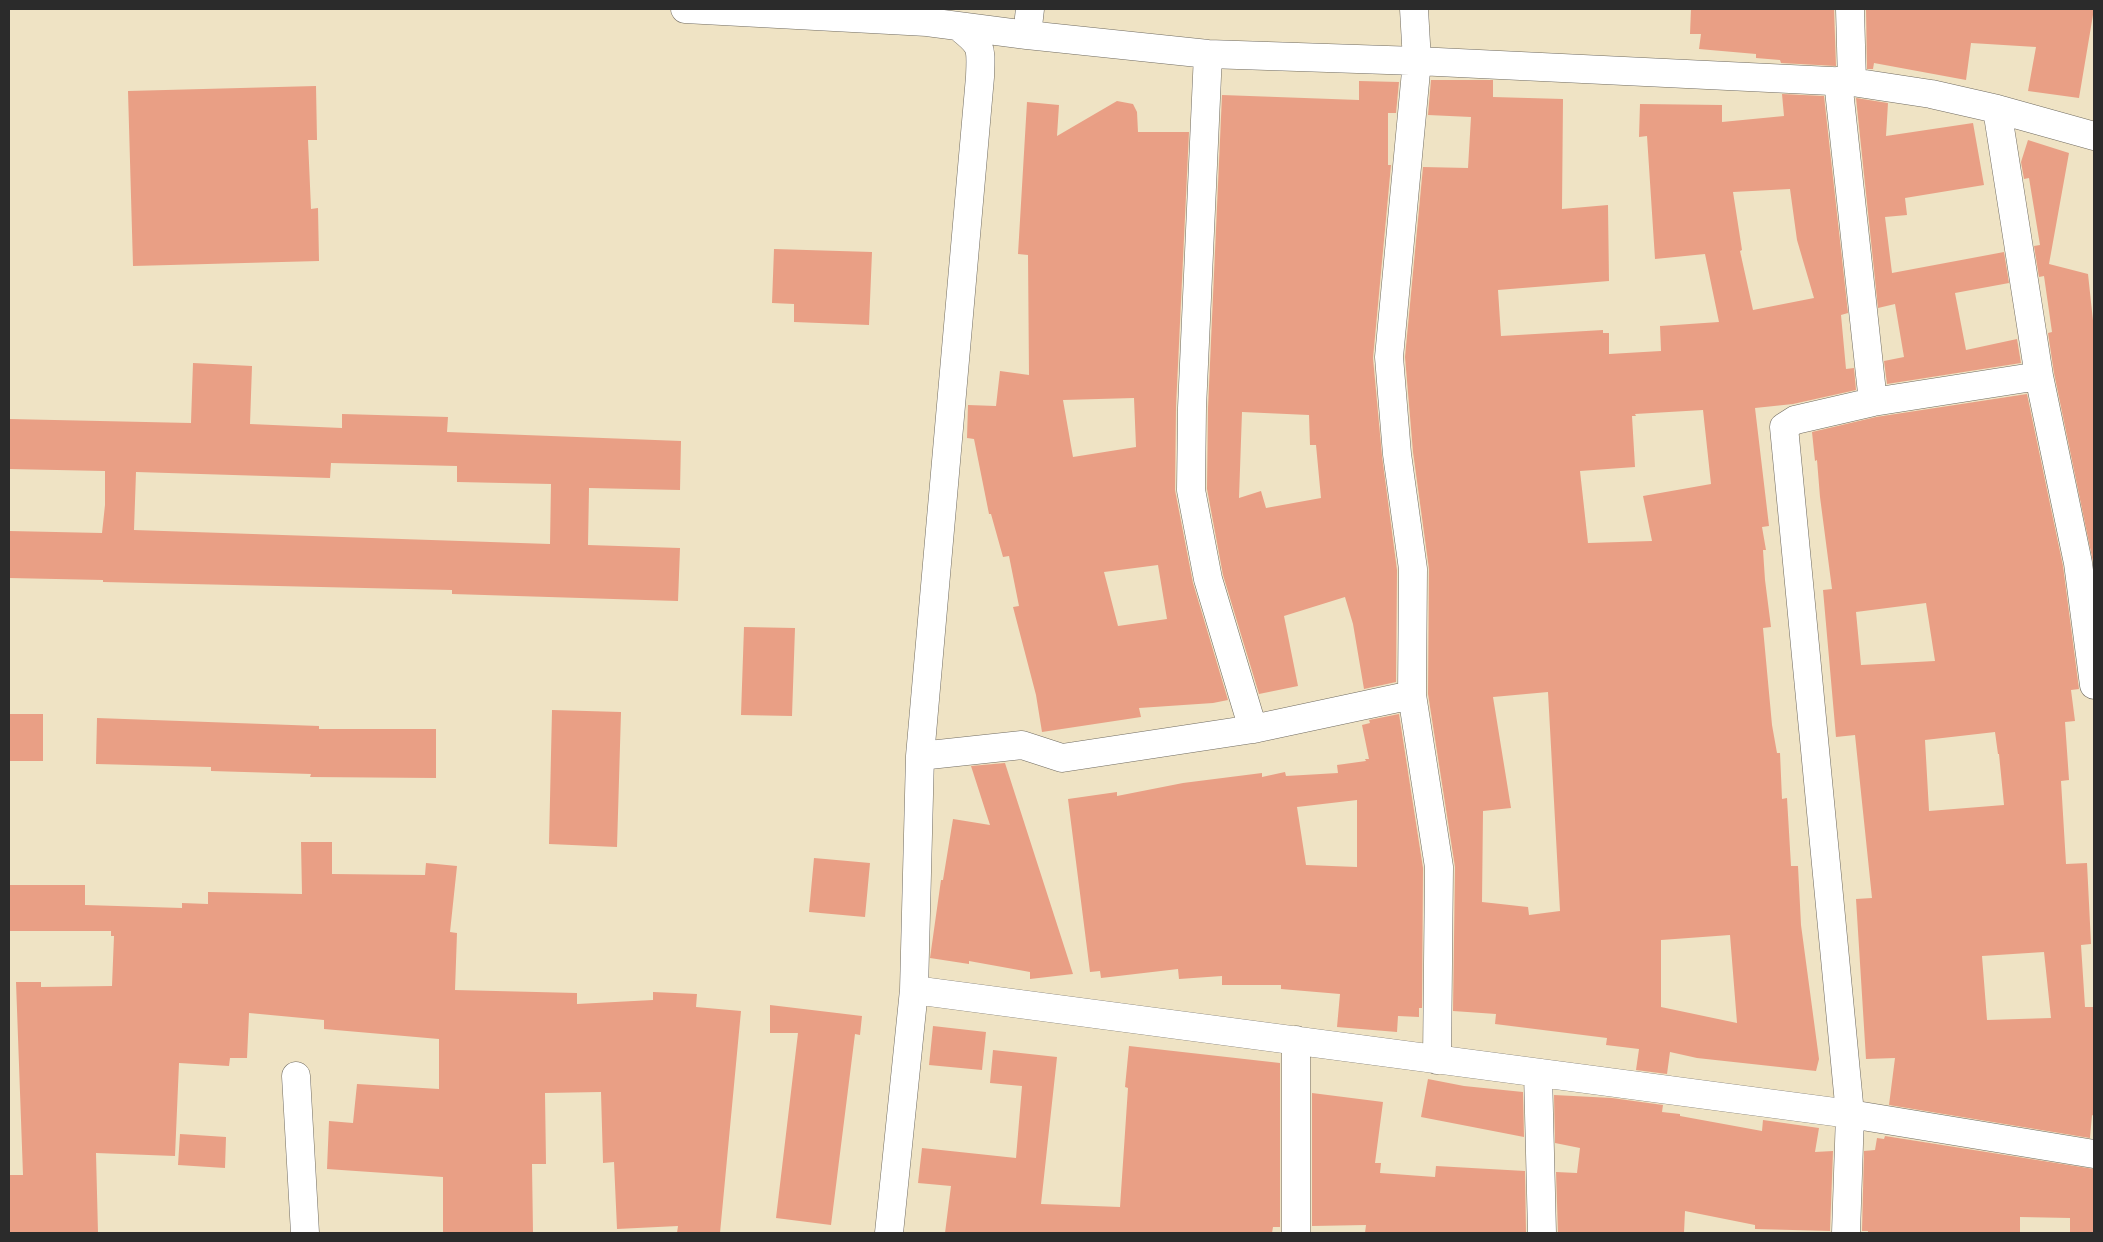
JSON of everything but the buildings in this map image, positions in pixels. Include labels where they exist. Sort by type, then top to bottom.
[{"type":"street","points":[[685,9],[927,22],[1027,36],[1208,54],[1417,61],[1845,81],[1930,94],[1997,109],[2094,136]]},
{"type":"street","points":[[1027,36],[1030,9]]},
{"type":"street","points":[[1414,9],[1417,61],[1389,357],[1396,454],[1412,568],[1412,695],[1439,867],[1437,1060]]},
{"type":"street","points":[[1850,9],[1845,81],[1873,402]]},
{"type":"street","points":[[889,1233],[914,990],[920,756],[981,56],[977,41],[959,27]]},
{"type":"street","points":[[1208,54],[1192,408],[1191,490],[1208,579],[1253,729]]},
{"type":"street","points":[[1997,109],[2039,376],[2078,562],[2094,685]]},
{"type":"street","points":[[1846,1233],[1850,1114],[1784,427],[1795,420],[1873,402],[2039,376]]},
{"type":"street","points":[[920,756],[1022,745],[1062,758],[1253,729],[1412,695]]},
{"type":"street","points":[[914,990],[1850,1114],[2094,1154]]},
{"type":"street","points":[[1296,1040],[1296,1233]]},
{"type":"street","points":[[1538,1073],[1542,1233]]},
{"type":"street","points":[[296,1076],[305,1233]]}]
